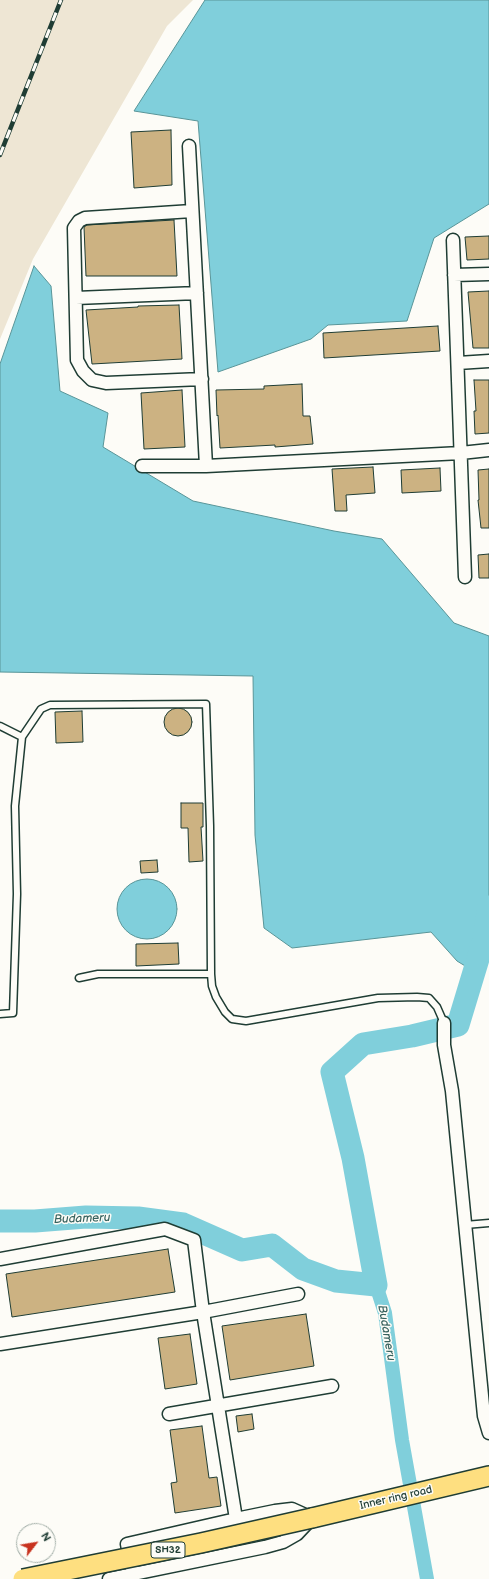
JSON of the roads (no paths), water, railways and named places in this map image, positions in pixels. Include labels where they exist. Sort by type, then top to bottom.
[{"type":"main road","name":"Inner ring road","points":[[312,1518],[484,1477]]},
{"type":"main road","name":"SH32","points":[[23,1579],[201,1543],[312,1518]]},
{"type":"street","points":[[189,146],[206,466]]},
{"type":"street","points":[[192,211],[86,218],[79,221],[74,228],[77,360],[83,371],[92,380],[106,384],[202,379]]},
{"type":"street","points":[[453,240],[465,578]]},
{"type":"street","points":[[454,275],[489,274]]},
{"type":"street","points":[[76,298],[197,293]]},
{"type":"street","points":[[458,363],[489,361]]},
{"type":"street","points":[[142,466],[206,466],[460,453],[489,450]]},
{"type":"street","points":[[444,1022],[444,1045],[452,1091],[484,1416],[489,1433]]},
{"type":"street","points":[[0,1259],[165,1229],[194,1240],[203,1312],[236,1519]]},
{"type":"street","points":[[0,1344],[203,1312],[298,1294]]},
{"type":"street","points":[[169,1414],[332,1386]]},
{"type":"street","points":[[109,1579],[133,1576],[283,1542],[297,1534],[312,1518],[292,1509],[262,1513],[127,1544],[133,1576]]},
{"type":"lane","points":[[0,1014],[13,1013],[17,894],[15,806],[22,737],[41,709],[50,706],[206,704],[210,826],[211,974],[212,986],[216,997],[225,1012],[232,1019],[246,1021],[378,998],[417,997],[429,998],[437,1007],[444,1022]]},
{"type":"lane","points":[[0,726],[22,737]]},
{"type":"lane","points":[[79,978],[98,974],[211,974]]},
{"type":"lane","points":[[465,1225],[489,1223]]},
{"type":"water","points":[[205,0],[489,0],[489,204],[434,238],[407,321],[328,325],[311,339],[218,372],[198,121],[134,111]]},
{"type":"water","points":[[34,266],[51,286],[60,391],[108,413],[103,447],[193,501],[334,531],[382,539],[454,623],[489,636],[489,908],[475,972],[457,961],[431,932],[292,948],[264,928],[255,835],[253,676],[0,672],[0,364]]},
{"type":"water","points":[[141,879],[153,879],[164,884],[172,892],[177,903],[175,921],[164,934],[153,939],[141,939],[130,934],[122,926],[117,915],[117,903],[122,892],[130,884]]},
{"type":"waterway","points":[[0,1221],[35,1221],[86,1217],[138,1218],[183,1224],[242,1250],[272,1245],[303,1269],[336,1281],[376,1285],[353,1158],[332,1072],[363,1044],[412,1036],[458,1025],[484,939],[489,907]]},
{"type":"waterway","name":"Budameru","points":[[376,1285],[385,1313],[402,1440],[427,1579]]},
{"type":"railway","points":[[0,155],[61,0]]}]
